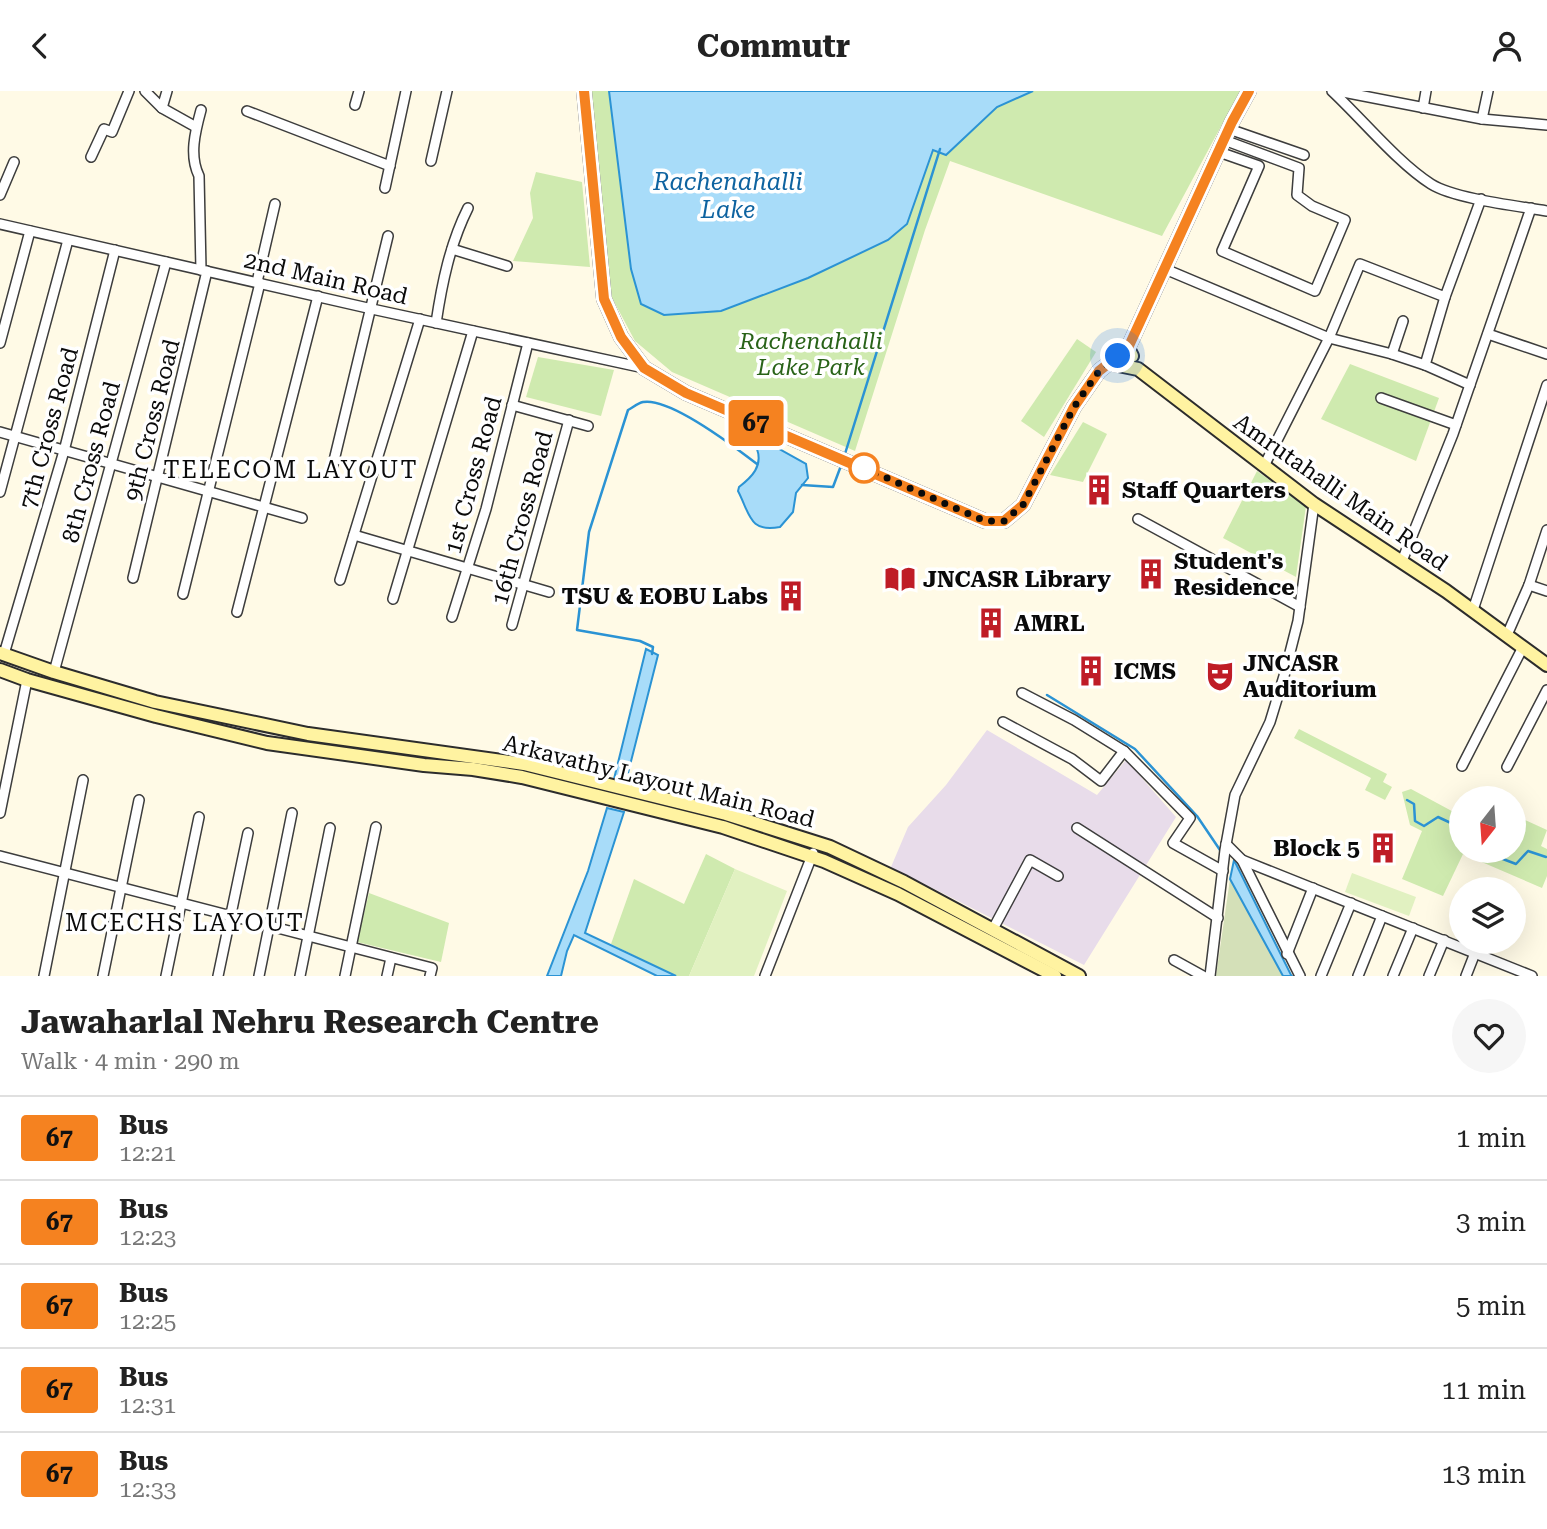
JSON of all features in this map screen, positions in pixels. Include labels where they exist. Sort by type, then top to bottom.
[{"type":"main road","points":[[584,91],[604,299],[621,337],[644,368],[686,393],[985,521],[1004,521],[1023,505],[1074,407],[1099,371],[1128,348],[1249,91]]},
{"type":"main road","points":[[1128,348],[1138,369]]},
{"type":"main road","name":"Amrutahalli Main Road","points":[[1108,363],[1138,369],[1314,504],[1473,610],[1547,665]]},
{"type":"main road","name":"Arkavathy Layout Main Road","points":[[2,653],[54,672],[155,702],[308,734],[524,764],[607,792]]},
{"type":"main road","name":"Arkavathy Layout Main Road","points":[[0,670],[156,716],[267,743],[424,765],[473,768],[726,814],[817,841],[904,882],[1079,976]]},
{"type":"main road","points":[[306,748],[308,734]]},
{"type":"main road","name":"Arkavathy Layout Main Road","points":[[633,798],[812,857],[898,894],[1055,976]]},
{"type":"street","points":[[91,157],[104,129],[112,132],[129,91]]},
{"type":"street","points":[[145,91],[162,108],[196,127]]},
{"type":"street","points":[[162,108],[167,91]]},
{"type":"street","points":[[355,105],[359,91]]},
{"type":"street","points":[[385,187],[406,91]]},
{"type":"street","points":[[431,161],[447,91]]},
{"type":"street","points":[[1332,91],[1432,185],[1481,199],[1547,211]]},
{"type":"street","points":[[1338,91],[1369,94],[1482,119],[1547,125]]},
{"type":"street","points":[[1423,107],[1426,91]]},
{"type":"street","points":[[1482,119],[1488,91]]},
{"type":"street","name":"9th Cross Road","points":[[133,578],[204,271],[199,176],[193,163],[196,127],[201,110]]},
{"type":"street","points":[[247,111],[390,166]]},
{"type":"street","points":[[1224,140],[1304,155]]},
{"type":"street","points":[[1224,140],[1299,168],[1297,195],[1312,206],[1345,220],[1315,291],[1222,251],[1264,155]]},
{"type":"street","points":[[1224,140],[1259,166]]},
{"type":"street","points":[[0,195],[13,162]]},
{"type":"street","points":[[1425,365],[1445,297],[1481,199]]},
{"type":"street","points":[[183,594],[259,283],[275,204]]},
{"type":"street","points":[[436,323],[443,277],[459,225],[468,208]]},
{"type":"street","points":[[1402,561],[1456,425],[1531,208]]},
{"type":"street","name":"2nd Main Road","points":[[0,224],[644,368]]},
{"type":"street","points":[[0,343],[30,231]]},
{"type":"street","points":[[331,473],[388,236]]},
{"type":"street","points":[[0,492],[68,240]]},
{"type":"street","points":[[452,249],[507,266]]},
{"type":"street","name":"7th Cross Road","points":[[2,653],[64,451],[115,250]]},
{"type":"street","name":"8th Cross Road","points":[[54,672],[166,262]]},
{"type":"street","points":[[1264,466],[1329,338],[1360,264],[1445,297]]},
{"type":"street","points":[[1165,269],[1329,338],[1392,354],[1470,385]]},
{"type":"street","points":[[237,611],[318,296]]},
{"type":"street","points":[[340,580],[420,319]]},
{"type":"street","points":[[1392,354],[1403,321]]},
{"type":"street","points":[[393,599],[473,331]]},
{"type":"street","points":[[1488,334],[1547,354]]},
{"type":"street","name":"1st Cross Road","points":[[452,617],[486,509],[527,343]]},
{"type":"street","points":[[1473,610],[1547,385]]},
{"type":"street","points":[[1381,398],[1456,425]]},
{"type":"street","points":[[512,405],[587,426]]},
{"type":"street","name":"16th Cross Road","points":[[512,625],[569,420]]},
{"type":"street","points":[[0,432],[302,518]]},
{"type":"street","points":[[1210,976],[1235,795],[1269,722],[1287,665],[1300,607],[1314,504]]},
{"type":"street","points":[[1139,519],[1300,607]]},
{"type":"street","points":[[1507,635],[1544,550],[1547,530]]},
{"type":"street","points":[[354,535],[549,592]]},
{"type":"street","points":[[1530,585],[1547,591]]},
{"type":"street","points":[[1462,766],[1523,647]]},
{"type":"street","points":[[0,813],[27,680]]},
{"type":"street","points":[[1507,768],[1547,689]]},
{"type":"street","points":[[1022,693],[1074,720],[1124,751],[1190,818],[1174,843],[1224,869]]},
{"type":"street","points":[[1003,722],[1072,758],[1101,781],[1124,751]]},
{"type":"street","points":[[44,976],[83,780]]},
{"type":"street","points":[[103,976],[139,800]]},
{"type":"street","points":[[259,976],[292,813]]},
{"type":"street","points":[[166,976],[199,817]]},
{"type":"street","points":[[345,976],[376,827]]},
{"type":"street","points":[[300,976],[330,828]]},
{"type":"street","points":[[1077,828],[1218,918]]},
{"type":"street","points":[[218,976],[248,833]]},
{"type":"street","points":[[765,976],[817,841]]},
{"type":"street","points":[[1226,847],[1242,860],[1449,942]]},
{"type":"street","points":[[0,856],[351,947],[431,972]]},
{"type":"street","points":[[993,929],[1030,860],[1058,876]]},
{"type":"street","points":[[1242,860],[1300,976]]},
{"type":"street","points":[[1287,954],[1313,888]]},
{"type":"street","points":[[1321,976],[1351,903]]},
{"type":"street","points":[[1358,976],[1382,916]]},
{"type":"street","points":[[1393,976],[1413,928]]},
{"type":"street","points":[[1429,976],[1444,940]]},
{"type":"street","points":[[1466,976],[1475,954]]},
{"type":"street","points":[[1477,954],[1508,972],[1532,976]]},
{"type":"street","points":[[387,976],[391,958]]},
{"type":"street","points":[[1174,960],[1203,976]]},
{"type":"shaded area","points":[[987,730],[1097,795],[1126,760],[1176,817],[1084,965],[891,867],[908,827],[946,785]]},
{"type":"green space","name":"Rachenahalli Lake Park","points":[[589,91],[609,91],[631,269],[721,311],[808,278],[888,240],[907,224],[933,150],[946,155],[997,107],[1033,91],[1240,91],[1162,236],[950,161],[925,230],[855,451],[672,372],[635,341],[611,296]]},
{"type":"green space","points":[[536,172],[582,182],[590,267],[513,261],[533,218],[530,193]]},
{"type":"green space","points":[[1077,339],[1096,352],[1044,437],[1021,421]]},
{"type":"green space","points":[[538,357],[614,370],[601,416],[526,397]]},
{"type":"green space","points":[[1350,364],[1439,398],[1416,461],[1321,419]]},
{"type":"green space","points":[[1083,422],[1107,434],[1083,482],[1050,475]]},
{"type":"green space","points":[[1257,471],[1306,506],[1296,577],[1223,538]]},
{"type":"green space","points":[[1299,729],[1387,774],[1383,782],[1392,787],[1385,800],[1365,790],[1371,778],[1294,738]]},
{"type":"green space","points":[[1411,789],[1449,810],[1449,863],[1459,863],[1452,877],[1449,877],[1443,896],[1402,879],[1422,831],[1410,825],[1402,792]]},
{"type":"green space","points":[[1526,820],[1547,830],[1541,846],[1547,849],[1547,876],[1542,888],[1526,881],[1526,877],[1516,877],[1484,863],[1526,863]]},
{"type":"green space","points":[[706,854],[735,869],[689,976],[676,976],[611,944],[634,879],[684,904]]},
{"type":"green space","points":[[735,869],[787,891],[754,976],[689,976]]},
{"type":"green space","points":[[1352,873],[1416,897],[1409,916],[1345,892]]},
{"type":"green space","points":[[1230,879],[1283,976],[1216,976]]},
{"type":"green space","points":[[369,893],[449,923],[441,962],[357,942]]},
{"type":"water","name":"Rachenahalli Lake","points":[[609,91],[1033,91],[997,107],[946,155],[933,150],[907,224],[888,240],[808,278],[721,311],[664,315],[641,304],[631,269]]},
{"type":"water","points":[[747,434],[756,436],[806,464],[808,478],[796,493],[793,512],[780,527],[762,527],[756,524],[748,514],[738,491],[755,471],[759,461],[757,449],[741,441]]},
{"type":"water","points":[[646,649],[658,655],[626,781],[614,779]]},
{"type":"water","points":[[607,808],[624,812],[585,933],[676,976],[657,976],[574,935],[561,976],[547,976],[588,871]]},
{"type":"water","points":[[1234,860],[1292,976],[1283,976],[1230,879]]},
{"type":"waterway","points":[[844,457],[940,149]]},
{"type":"waterway","points":[[652,654],[653,647],[640,641],[577,630],[589,532],[628,410],[643,402],[669,407],[702,425],[757,464]]},
{"type":"waterway","points":[[802,485],[833,487],[842,463]]},
{"type":"waterway","points":[[1047,695],[1135,749],[1197,816],[1222,853]]},
{"type":"waterway","points":[[1407,800],[1414,804],[1415,821],[1424,826],[1438,817],[1449,822]]},
{"type":"waterway","points":[[1526,853],[1528,851],[1546,857]]},
{"type":"waterway","points":[[1513,863],[1517,863]]},
{"type":"bus line","name":"67","points":[[584,91],[604,299],[621,337],[644,368],[686,393],[985,521],[1004,521],[1023,505],[1074,407],[1099,371],[1128,348],[1232,122],[1249,91]]},
{"type":"place","name":"Staff Quarters","points":[[1099,490]]},
{"type":"place","name":"Student's Residence","points":[[1151,574]]},
{"type":"place","name":"JNCASR Library","points":[[900,579]]},
{"type":"place","name":"TSU & EOBU Labs","points":[[791,596]]},
{"type":"place","name":"AMRL","points":[[991,623]]},
{"type":"place","name":"ICMS","points":[[1091,671]]},
{"type":"place","name":"JNCASR Auditorium","points":[[1220,676]]},
{"type":"place","name":"Block 5","points":[[1383,848]]},
{"type":"district","name":"TELECOM LAYOUT","points":[[291,470]]},
{"type":"district","name":"MCECHS LAYOUT","points":[[185,923]]},
{"type":"route","points":[[864,468],[985,521],[1004,521],[1023,505],[1074,407],[1099,371],[1118,356]]}]
